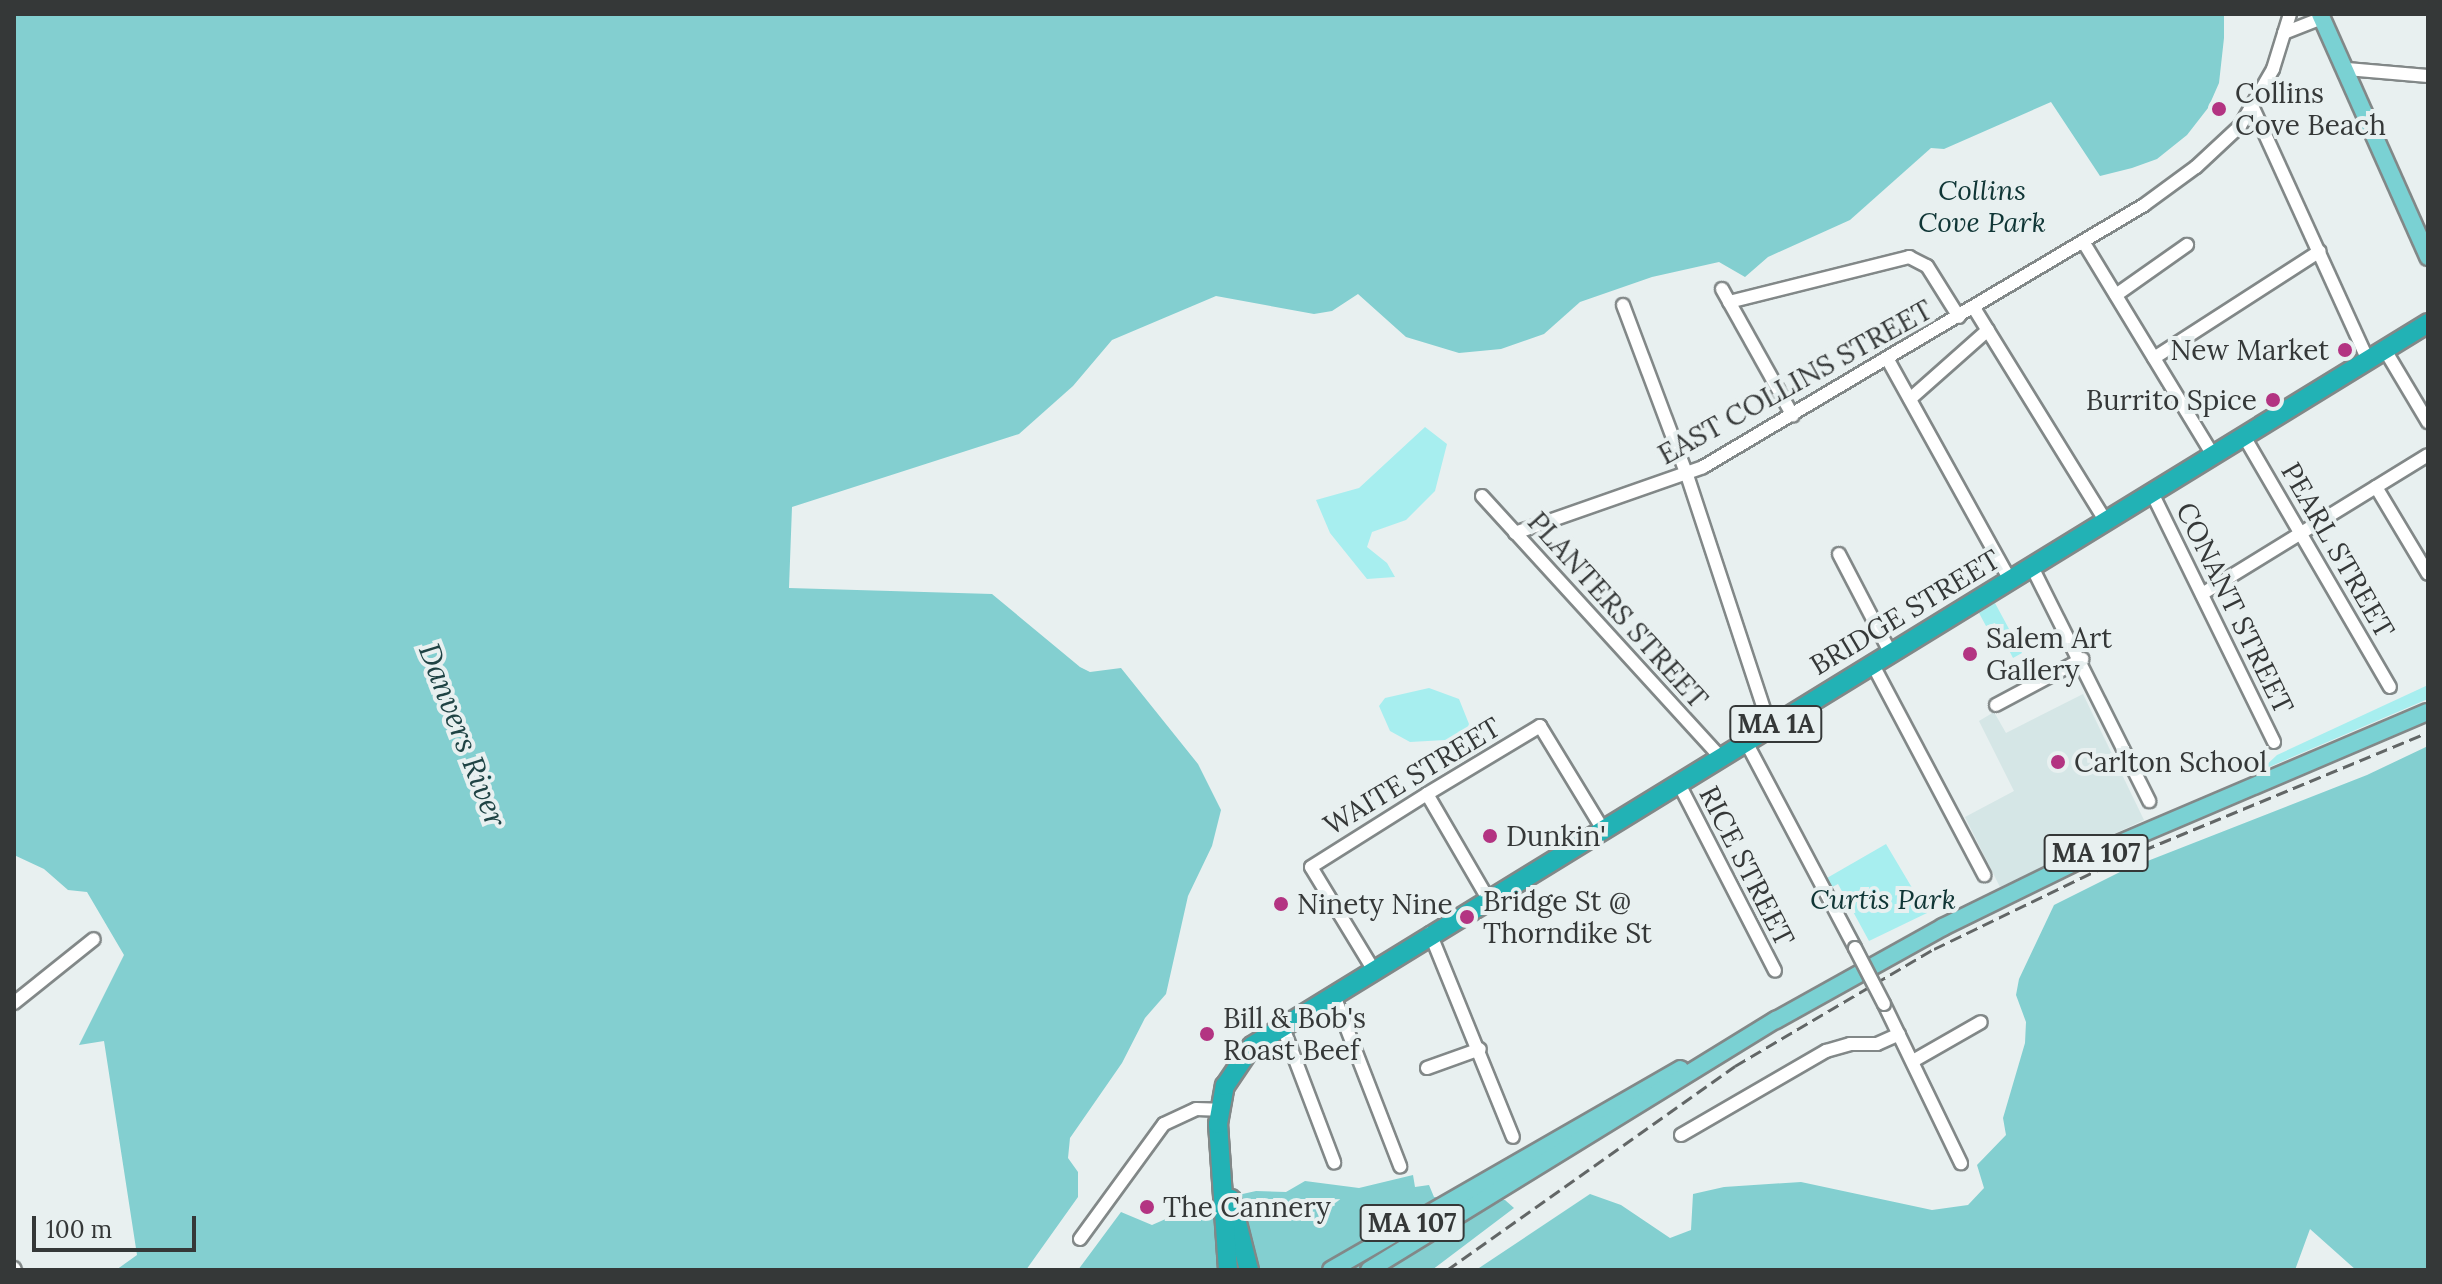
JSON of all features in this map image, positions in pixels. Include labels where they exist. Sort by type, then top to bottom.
[{"type":"highway","name":"BRIDGE STREET","points":[[1228,1270],[1219,1110],[1225,1086],[1241,1058],[1282,1025],[1487,897],[2153,495],[2428,323]]},
{"type":"highway","name":"BRIDGE STREET","points":[[1225,1186],[1249,1270]]},
{"type":"main road","points":[[2321,16],[2428,257]]},
{"type":"main road","name":"MA 107","points":[[1331,1270],[1492,1175],[2021,887],[2428,712]]},
{"type":"main road","name":"MA 107","points":[[1369,1270],[1776,1020]]},
{"type":"street","points":[[2290,14],[2253,108],[2368,360]]},
{"type":"street","points":[[2284,33],[2321,16]]},
{"type":"street","points":[[2347,69],[2428,76]]},
{"type":"street","name":"EAST COLLINS STREET","points":[[1515,533],[1687,475],[1793,416],[2084,243],[2196,167],[2253,108]]},
{"type":"street","points":[[2084,243],[2214,457]]},
{"type":"street","points":[[2116,295],[2187,245]]},
{"type":"street","points":[[2154,358],[2320,251]]},
{"type":"street","points":[[1729,302],[1909,257],[1927,266],[1959,317]]},
{"type":"street","points":[[1722,289],[1793,416]]},
{"type":"street","points":[[1623,305],[1687,475],[1770,727]]},
{"type":"street","points":[[1974,308],[2107,523]]},
{"type":"street","points":[[1910,399],[1988,330]]},
{"type":"street","points":[[2385,350],[2428,422]]},
{"type":"street","points":[[1888,360],[2010,580]]},
{"type":"street","name":"PEARL STREET","points":[[2245,438],[2390,687]]},
{"type":"street","points":[[2202,594],[2428,455]]},
{"type":"street","points":[[2376,487],[2428,574]]},
{"type":"street","name":"CONANT STREET","points":[[2153,495],[2274,742]]},
{"type":"street","name":"PLANTERS STREET","points":[[1482,496],[1720,757]]},
{"type":"street","points":[[1839,554],[1891,654]]},
{"type":"street","points":[[2032,567],[2082,659],[2149,801]]},
{"type":"street","points":[[1996,705],[2082,659]]},
{"type":"street","points":[[1873,665],[1984,875]]},
{"type":"street","name":"WAITE STREET","points":[[1373,969],[1311,867],[1427,794],[1540,726],[1602,828]]},
{"type":"street","points":[[1746,742],[1884,1004],[1961,1163]]},
{"type":"street","name":"RICE STREET","points":[[1678,782],[1775,971]]},
{"type":"street","points":[[1427,794],[1487,897]]},
{"type":"street","points":[[1430,933],[1480,1049],[1513,1137]]},
{"type":"street","points":[[14,1003],[94,939]]},
{"type":"street","points":[[1333,993],[1400,1166]]},
{"type":"street","points":[[1913,1061],[1981,1022]]},
{"type":"street","points":[[1282,1025],[1334,1162]]},
{"type":"street","points":[[1681,1135],[1826,1051],[1850,1044],[1877,1044],[1899,1034]]},
{"type":"street","points":[[1427,1068],[1480,1049]]},
{"type":"street","points":[[1080,1239],[1164,1124],[1196,1109],[1219,1110]]},
{"type":"shaded area","name":"Carlton School","points":[[2083,694],[2144,820],[2000,887],[1965,817],[2014,791],[1979,721],[1994,712],[2006,733]]},
{"type":"green space","points":[[1425,427],[1447,444],[1435,491],[1406,520],[1372,532],[1367,547],[1387,563],[1395,577],[1367,579],[1330,533],[1316,500],[1359,488]]},
{"type":"green space","points":[[1995,603],[2022,653],[2013,658],[1995,623],[1986,626],[1979,613]]},
{"type":"green space","points":[[2428,685],[2428,699],[2260,771],[2277,755]]},
{"type":"green space","points":[[1429,688],[1459,699],[1469,724],[1463,739],[1410,742],[1390,731],[1379,706],[1385,698]]},
{"type":"green space","name":"Curtis Park","points":[[1886,844],[1927,913],[1869,941],[1838,884],[1825,891],[1820,882]]},
{"type":"water","name":"Danvers River","points":[[14,14],[2224,14],[2224,38],[2219,83],[2208,108],[2187,135],[2157,159],[2132,168],[2100,176],[2051,102],[1944,149],[1931,148],[1850,220],[1768,257],[1745,277],[1719,262],[1652,277],[1580,302],[1544,334],[1501,349],[1459,353],[1406,337],[1358,294],[1332,311],[1314,314],[1216,296],[1112,340],[1073,386],[1019,434],[792,507],[789,588],[992,594],[1080,667],[1090,672],[1121,668],[1198,764],[1221,810],[1212,846],[1188,896],[1166,994],[1145,1018],[1122,1063],[1070,1138],[1068,1158],[1078,1172],[1078,1197],[1026,1270],[116,1270],[137,1255],[104,1041],[79,1045],[124,955],[87,892],[68,890],[44,869],[14,855]]},
{"type":"water","points":[[2428,746],[2428,1270],[2356,1270],[2310,1229],[2295,1270],[1476,1270],[1590,1194],[1621,1205],[1670,1238],[1691,1230],[1693,1194],[1724,1187],[1801,1182],[1932,1210],[1968,1205],[1984,1188],[1977,1165],[2006,1135],[2003,1118],[2025,1043],[2026,1022],[2016,995],[2019,979],[2054,905],[2122,871],[2367,775]]},
{"type":"water","points":[[1413,1175],[1415,1187],[1429,1185],[1434,1197],[1505,1200],[1514,1208],[1432,1270],[1078,1270],[1121,1212],[1152,1225],[1202,1203],[1256,1191],[1286,1192],[1305,1181],[1359,1188]]},
{"type":"railway","points":[[1447,1270],[1735,1066],[1934,949],[2110,864],[2428,732]]},
{"type":"place","name":"Collins Cove Beach","points":[[2219,109]]},
{"type":"place","name":"New Market","points":[[2345,350]]},
{"type":"place","name":"Burrito Spice","points":[[2273,400]]},
{"type":"place","name":"Salem Art Gallery","points":[[1970,654]]},
{"type":"place","name":"Carlton School","points":[[2058,762]]},
{"type":"place","name":"Dunkin'","points":[[1490,836]]},
{"type":"place","name":"Ninety Nine","points":[[1281,904]]},
{"type":"place","name":"Bridge St @ Thorndike St","points":[[1467,917]]},
{"type":"place","name":"Bill & Bob's Roast Beef","points":[[1207,1034]]},
{"type":"place","name":"The Cannery","points":[[1147,1207]]},
{"type":"park label","name":"Collins Cove Park","points":[[1982,206]]}]
